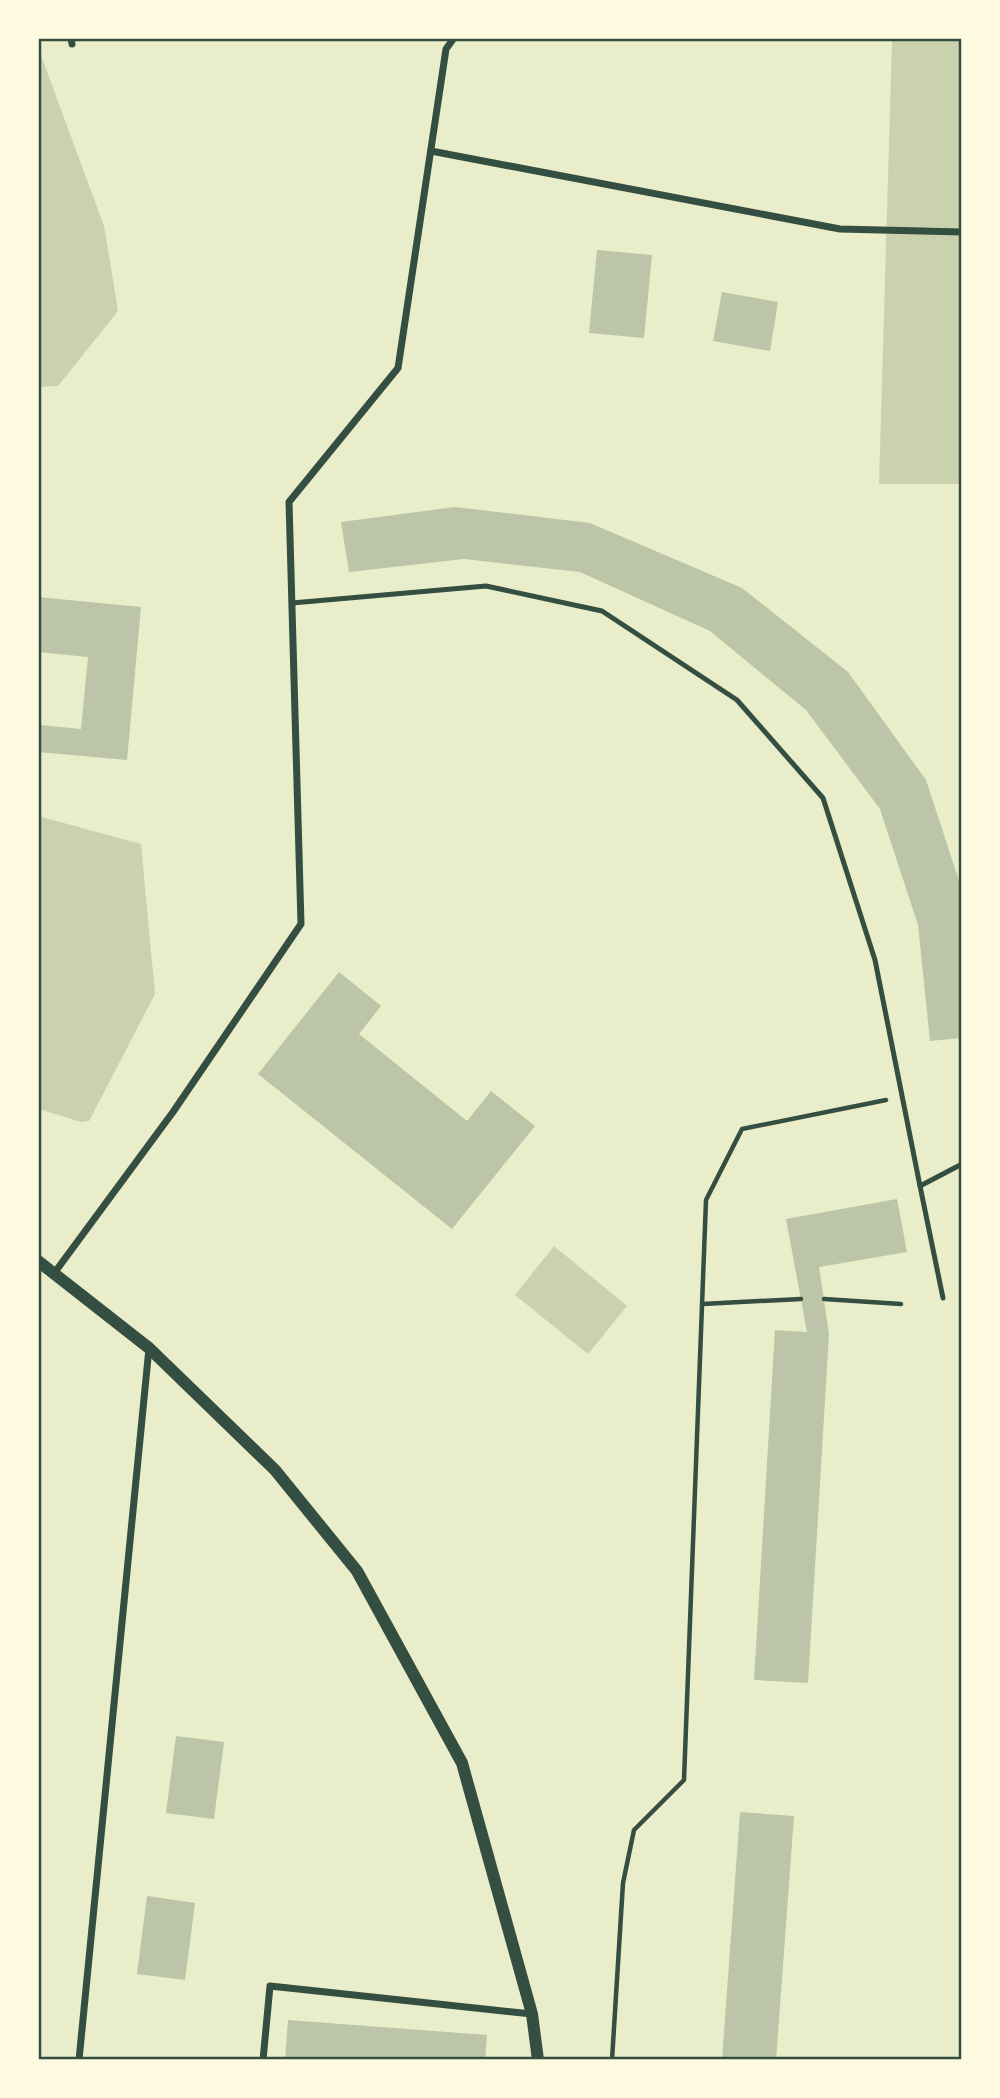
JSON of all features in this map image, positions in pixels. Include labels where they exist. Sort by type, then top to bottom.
[{"type":"street","points":[[55,1272],[173,1112],[301,924],[289,502],[398,368],[446,48],[454,38]]},
{"type":"street","points":[[431,151],[840,229],[961,232]]},
{"type":"street","points":[[38,1262],[55,1272],[149,1348],[275,1470],[357,1571],[461,1763],[532,2014],[538,2060]]},
{"type":"street","points":[[79,2060],[149,1348]]},
{"type":"street","points":[[262,2060],[270,1986],[532,2014]]},
{"type":"lane","points":[[292,603],[486,586],[602,611],[737,700],[823,798],[876,960],[943,1298]]},
{"type":"lane","points":[[920,1186],[961,1164]]},
{"type":"path","points":[[612,2060],[623,1883],[634,1830],[684,1780],[706,1200],[742,1129],[902,1097]]},
{"type":"path","points":[[702,1304],[801,1299]]},
{"type":"path","points":[[824,1299],[901,1304]]},
{"type":"green space","points":[[895,38],[961,39],[961,484],[879,484],[892,41]]},
{"type":"green space","points":[[39,50],[104,226],[118,311],[58,386],[39,387]]},
{"type":"green space","points":[[38,816],[141,844],[155,994],[89,1121],[81,1122],[39,1109]]},
{"type":"green space","points":[[554,1246],[627,1306],[588,1354],[515,1295]]},
{"type":"building","points":[[597,250],[652,255],[644,338],[589,333]]},
{"type":"building","points":[[722,292],[778,302],[770,351],[713,341]]},
{"type":"building","points":[[455,507],[590,523],[742,588],[848,672],[926,780],[962,890],[962,1038],[930,1041],[918,925],[880,809],[806,710],[710,631],[580,572],[464,559],[349,572],[341,522]]},
{"type":"building","points":[[38,597],[141,607],[127,760],[38,752],[40,725],[81,729],[88,657],[38,652]]},
{"type":"building","points":[[339,972],[381,1006],[359,1034],[467,1121],[491,1091],[535,1126],[452,1229],[258,1074]]},
{"type":"building","points":[[897,1199],[907,1252],[819,1267],[829,1334],[808,1683],[754,1680],[775,1330],[807,1332],[786,1219]]},
{"type":"building","points":[[176,1736],[224,1742],[214,1819],[166,1813]]},
{"type":"building","points":[[740,1812],[794,1816],[776,2060],[722,2060]]},
{"type":"building","points":[[147,1896],[195,1903],[185,1980],[137,1974]]},
{"type":"building","points":[[288,2020],[487,2035],[485,2060],[285,2060]]}]
